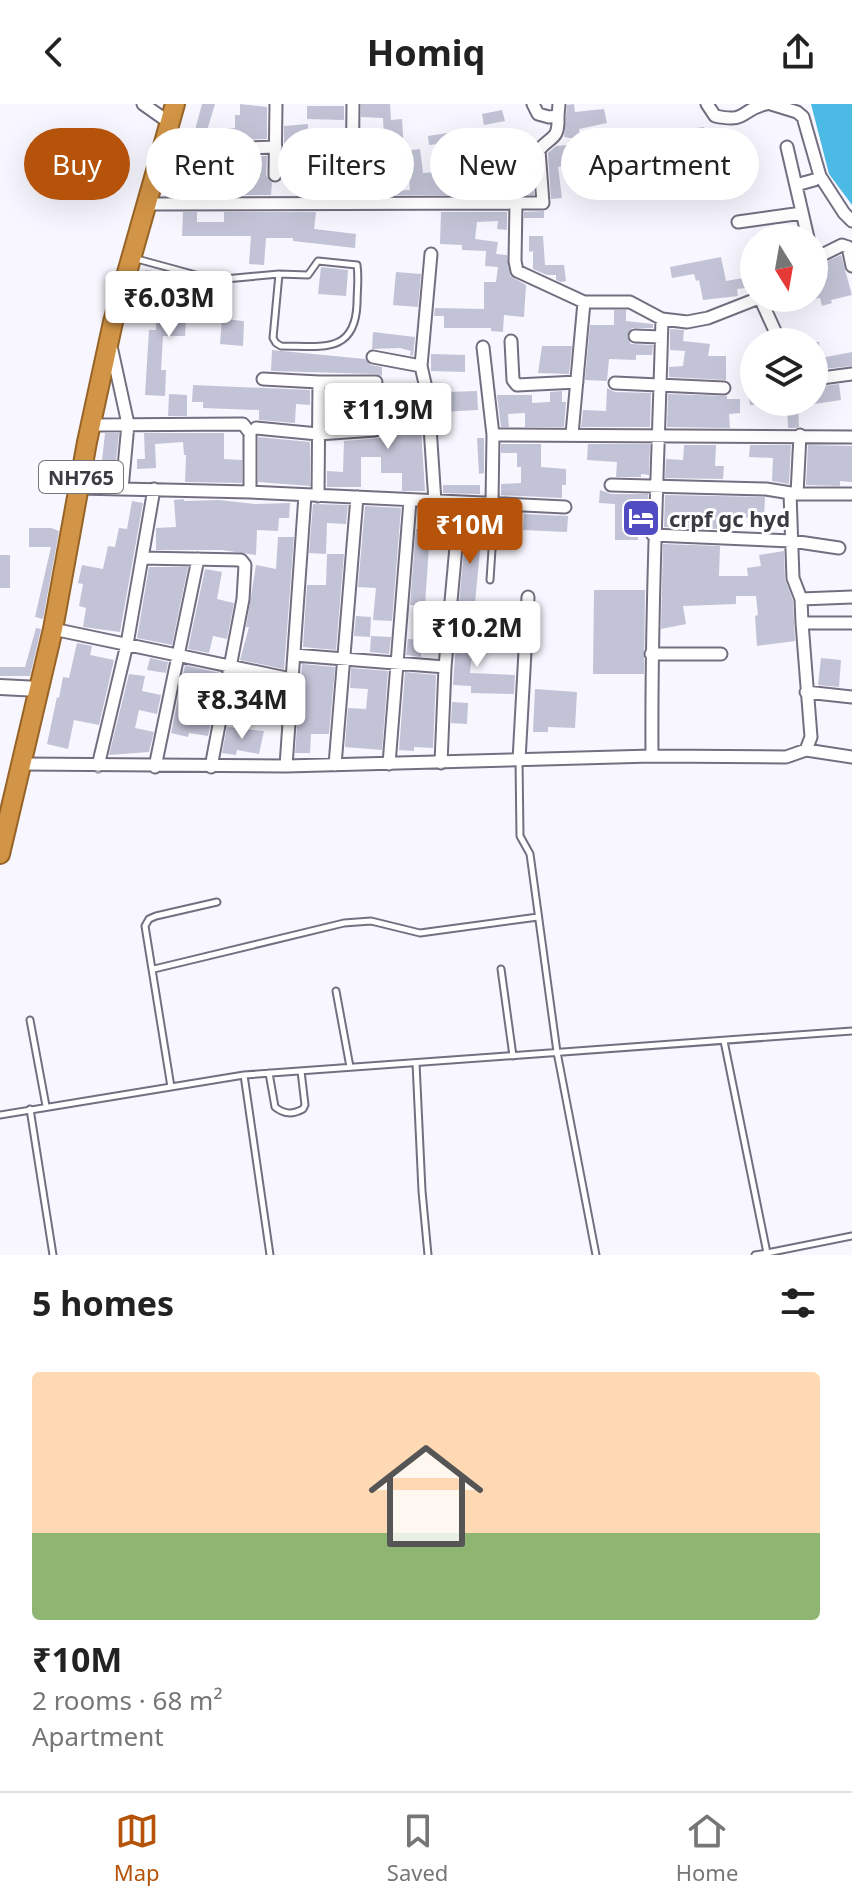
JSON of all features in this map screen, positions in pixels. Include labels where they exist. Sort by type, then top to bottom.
[{"type":"highway","name":"NH765","points":[[169,128],[175,104]]},
{"type":"highway","name":"NH765","points":[[0,854],[6,802],[23,764],[110,338],[148,200]]},
{"type":"street","points":[[143,104],[170,123]]},
{"type":"street","points":[[275,175],[276,104]]},
{"type":"street","points":[[352,203],[353,104]]},
{"type":"street","points":[[533,104],[538,114],[549,117],[558,110]]},
{"type":"street","points":[[707,104],[715,116],[731,119],[741,118],[752,109],[769,104],[797,112],[803,117],[820,176],[852,221]]},
{"type":"street","points":[[147,204],[543,203],[539,154],[542,146],[554,138],[558,110]]},
{"type":"street","points":[[262,148],[276,147]]},
{"type":"street","points":[[787,147],[805,224]]},
{"type":"street","points":[[796,185],[814,180]]},
{"type":"street","points":[[516,203],[517,271],[584,302],[630,302],[662,319],[697,322],[740,306]]},
{"type":"street","points":[[738,222],[802,213]]},
{"type":"street","points":[[828,252],[849,241],[852,266]]},
{"type":"street","points":[[431,254],[421,366],[428,397],[435,502]]},
{"type":"street","points":[[572,434],[584,302]]},
{"type":"street","points":[[652,756],[653,535],[660,434],[662,319]]},
{"type":"street","points":[[635,336],[661,337]]},
{"type":"street","points":[[110,338],[128,424],[122,489]]},
{"type":"street","points":[[511,341],[513,380],[517,385],[577,382]]},
{"type":"street","points":[[483,347],[493,435],[493,503]]},
{"type":"street","points":[[373,357],[421,366]]},
{"type":"street","points":[[828,377],[852,374]]},
{"type":"street","points":[[263,379],[376,382]]},
{"type":"street","points":[[286,766],[291,679],[318,434],[319,382]]},
{"type":"street","points":[[615,383],[724,388]]},
{"type":"street","points":[[91,425],[243,424],[250,433],[250,492]]},
{"type":"street","points":[[256,428],[318,434],[375,430]]},
{"type":"street","points":[[493,435],[852,437]]},
{"type":"street","points":[[800,435],[792,541],[793,578],[801,599],[811,737],[806,750]]},
{"type":"street","points":[[611,485],[852,494]]},
{"type":"street","points":[[79,488],[250,492],[565,507]]},
{"type":"street","points":[[98,766],[127,644],[154,489]]},
{"type":"street","points":[[335,765],[357,497]]},
{"type":"street","points":[[389,764],[410,501]]},
{"type":"street","points":[[441,763],[445,667],[460,503]]},
{"type":"street","points":[[653,535],[792,541],[839,548]]},
{"type":"street","points":[[142,558],[241,560],[245,565],[232,665],[211,767]]},
{"type":"street","points":[[155,767],[198,559]]},
{"type":"street","points":[[519,760],[528,597]]},
{"type":"street","points":[[801,599],[852,597]]},
{"type":"street","points":[[802,623],[852,623]]},
{"type":"street","points":[[53,629],[291,679]]},
{"type":"street","points":[[651,654],[721,654]]},
{"type":"street","points":[[294,655],[445,667]]},
{"type":"street","points":[[0,687],[39,689]]},
{"type":"street","points":[[806,692],[852,697]]},
{"type":"street","points":[[23,764],[286,766],[652,756],[786,757],[806,750],[852,757]]},
{"type":"lane","points":[[132,257],[214,280],[279,274],[308,275],[318,261],[357,265],[356,316],[351,333],[328,346],[276,343],[273,329],[279,274]]},
{"type":"lane","points":[[490,580],[493,503]]},
{"type":"lane","points":[[519,760],[520,836],[530,854],[557,1052],[596,1255]]},
{"type":"lane","points":[[171,1087],[145,926],[149,919],[217,902]]},
{"type":"lane","points":[[154,969],[344,923],[371,921],[420,933],[538,917]]},
{"type":"lane","points":[[501,969],[513,1056]]},
{"type":"lane","points":[[336,991],[350,1067]]},
{"type":"lane","points":[[30,1020],[46,1106]]},
{"type":"lane","points":[[0,1115],[244,1075],[852,1031]]},
{"type":"lane","points":[[724,1041],[768,1254]]},
{"type":"lane","points":[[416,1063],[428,1255]]},
{"type":"lane","points":[[269,1073],[275,1107],[291,1113],[303,1109],[305,1105],[301,1071]]},
{"type":"lane","points":[[244,1075],[270,1255]]},
{"type":"lane","points":[[30,1109],[53,1255]]},
{"type":"lane","points":[[755,1255],[852,1236]]},
{"type":"water","points":[[811,104],[852,104],[852,205],[829,174]]},
{"type":"building","points":[[202,104],[215,104],[208,128],[196,128]]},
{"type":"building","points":[[240,104],[267,107],[267,139],[262,139],[262,128],[235,128],[235,115],[240,115]]},
{"type":"building","points":[[361,104],[390,104],[391,120],[402,119],[403,128],[384,128],[383,118],[361,117]]},
{"type":"building","points":[[574,104],[575,112],[604,109],[607,123],[565,128],[567,105]]},
{"type":"building","points":[[307,106],[344,106],[344,120],[307,119]]},
{"type":"building","points":[[502,110],[505,121],[484,125],[482,114]]},
{"type":"building","points":[[308,124],[308,128],[284,128]]},
{"type":"building","points":[[561,146],[561,167],[558,167],[561,198],[551,199],[548,153]]},
{"type":"building","points":[[420,149],[423,173],[430,173],[430,195],[414,195],[414,150]]},
{"type":"building","points":[[262,156],[267,156],[266,175],[272,183],[271,195],[262,195]]},
{"type":"building","points":[[544,211],[544,218],[524,218],[524,212]]},
{"type":"building","points":[[183,212],[197,212],[197,222],[224,222],[224,212],[316,212],[314,229],[356,234],[355,248],[293,241],[293,238],[266,238],[264,265],[249,264],[251,236],[182,236]]},
{"type":"building","points":[[441,212],[507,212],[507,230],[497,229],[498,221],[477,222],[475,239],[498,242],[496,254],[507,255],[510,276],[526,285],[524,317],[504,315],[503,332],[491,331],[491,328],[444,328],[444,316],[434,316],[435,308],[484,309],[484,282],[496,282],[498,267],[485,266],[486,251],[462,250],[462,245],[440,244]]},
{"type":"building","points":[[529,236],[543,236],[545,265],[564,265],[566,281],[561,282],[556,280],[556,275],[533,269]]},
{"type":"building","points":[[841,255],[852,295],[831,300],[832,303],[828,304],[828,261]]},
{"type":"building","points":[[721,257],[726,281],[740,278],[738,296],[703,300],[699,280],[696,281],[694,274],[672,278],[670,267]]},
{"type":"building","points":[[321,267],[348,270],[346,296],[318,294]]},
{"type":"building","points":[[145,270],[153,271],[146,301],[139,300]]},
{"type":"building","points":[[396,272],[421,274],[418,307],[393,305]]},
{"type":"building","points":[[162,300],[212,307],[211,323],[186,320],[185,336],[163,336],[161,370],[166,370],[165,396],[145,395],[149,330],[156,330],[156,319],[161,319]]},
{"type":"building","points":[[614,310],[626,310],[626,321],[653,324],[653,328],[632,328],[627,336],[631,344],[653,345],[652,355],[636,355],[636,360],[609,359],[607,381],[585,380],[590,325],[614,325]]},
{"type":"building","points":[[222,319],[244,321],[243,346],[220,344]]},
{"type":"building","points":[[670,329],[684,330],[683,341],[710,344],[708,356],[726,356],[726,380],[669,377],[669,367],[683,366],[685,351],[670,350]]},
{"type":"building","points":[[373,332],[415,337],[413,356],[410,355],[411,351],[400,348],[372,349]]},
{"type":"building","points":[[542,346],[572,346],[569,374],[538,373]]},
{"type":"building","points":[[272,350],[365,359],[371,365],[382,367],[382,376],[271,371]]},
{"type":"building","points":[[852,352],[852,366],[828,369],[828,357]]},
{"type":"building","points":[[431,354],[465,355],[465,372],[431,371]]},
{"type":"building","points":[[839,384],[841,400],[828,402],[828,385]]},
{"type":"building","points":[[193,385],[310,390],[310,405],[296,404],[295,423],[259,420],[259,410],[203,408],[203,402],[192,402]]},
{"type":"building","points":[[383,387],[382,407],[327,406],[327,390],[376,390]]},
{"type":"building","points":[[607,388],[615,392],[651,393],[650,427],[581,427],[583,410],[606,411]]},
{"type":"building","points":[[477,391],[478,410],[440,412],[439,397],[448,396],[448,392]]},
{"type":"building","points":[[562,391],[562,402],[566,402],[564,427],[525,427],[525,413],[508,414],[509,427],[501,427],[497,395],[532,395],[532,403],[550,402],[550,392]]},
{"type":"building","points":[[169,394],[187,395],[187,416],[168,416]]},
{"type":"building","points":[[668,394],[740,399],[740,413],[729,414],[730,428],[667,427]]},
{"type":"building","points":[[404,397],[419,397],[425,491],[402,491],[402,473],[381,473],[381,457],[361,457],[361,487],[327,487],[327,471],[343,472],[344,441],[382,438],[381,416],[404,415]]},
{"type":"building","points":[[788,416],[799,416],[799,427],[788,428]]},
{"type":"building","points":[[105,433],[119,433],[116,461],[102,461]]},
{"type":"building","points":[[144,433],[224,433],[224,459],[242,460],[242,483],[185,482],[183,442],[155,444],[156,468],[137,469],[137,459],[145,459]]},
{"type":"building","points":[[258,437],[310,442],[310,486],[258,482]]},
{"type":"building","points":[[477,438],[484,438],[484,473],[479,474]]},
{"type":"building","points":[[501,444],[541,444],[541,467],[566,469],[562,498],[501,495],[501,484],[521,483],[521,467],[517,467],[517,453],[501,453]]},
{"type":"building","points":[[588,444],[650,444],[649,475],[616,477],[617,462],[587,460]]},
{"type":"building","points":[[684,445],[716,445],[715,466],[724,466],[723,479],[665,478],[666,459],[683,460]]},
{"type":"building","points":[[750,445],[791,445],[789,484],[772,481],[773,458],[749,457]]},
{"type":"building","points":[[808,445],[852,446],[852,482],[840,481],[840,486],[806,485]]},
{"type":"building","points":[[443,485],[480,485],[480,494],[443,493]]},
{"type":"building","points":[[600,490],[611,494],[648,494],[647,521],[638,521],[638,540],[615,540],[615,504],[599,503]]},
{"type":"building","points":[[665,495],[765,497],[764,518],[720,517],[720,529],[664,527]]},
{"type":"building","points":[[174,500],[290,503],[289,518],[279,518],[278,531],[257,530],[256,555],[222,550],[156,550],[156,528],[176,527]]},
{"type":"building","points":[[132,501],[143,503],[120,632],[83,627],[86,608],[79,606],[83,584],[78,583],[82,565],[103,569],[108,546],[115,547],[119,528],[127,529]]},
{"type":"building","points":[[313,504],[348,505],[346,524],[327,523],[326,554],[309,553]]},
{"type":"building","points":[[365,506],[401,508],[392,621],[373,620],[376,588],[358,587]]},
{"type":"building","points":[[524,514],[568,516],[567,532],[523,530]]},
{"type":"building","points":[[29,528],[59,531],[43,619],[35,617],[51,547],[29,547]]},
{"type":"building","points":[[466,528],[482,529],[475,603],[459,603]]},
{"type":"building","points":[[416,529],[430,530],[425,606],[410,605]]},
{"type":"building","points":[[278,537],[294,537],[284,669],[240,660],[249,627],[246,627],[256,565],[276,569]]},
{"type":"building","points":[[663,544],[720,546],[719,576],[748,576],[747,568],[761,566],[759,555],[784,551],[785,579],[793,601],[795,641],[757,646],[756,596],[736,596],[736,604],[683,606],[686,624],[661,629]]},
{"type":"building","points":[[327,554],[344,554],[336,650],[303,647],[307,585],[326,585]]},
{"type":"building","points":[[0,555],[10,555],[10,588],[0,588]]},
{"type":"building","points":[[149,567],[188,567],[172,645],[137,638]]},
{"type":"building","points":[[205,569],[222,572],[217,599],[234,603],[227,639],[213,636],[209,653],[188,649]]},
{"type":"building","points":[[594,590],[645,590],[644,674],[593,674]]},
{"type":"building","points":[[426,610],[442,611],[439,642],[424,641]]},
{"type":"building","points":[[356,616],[371,617],[370,637],[354,636]]},
{"type":"building","points":[[36,628],[41,629],[30,676],[0,676],[0,667],[25,667]]},
{"type":"building","points":[[457,628],[475,629],[470,673],[515,675],[514,694],[471,693],[471,686],[453,685]]},
{"type":"building","points":[[371,636],[391,637],[389,654],[370,652]]},
{"type":"building","points":[[408,639],[422,640],[421,657],[406,655]]},
{"type":"building","points":[[77,643],[92,646],[90,655],[114,660],[99,725],[74,720],[68,749],[47,744],[57,697],[63,677],[69,678]]},
{"type":"building","points":[[150,658],[168,662],[166,673],[147,670]]},
{"type":"building","points":[[821,658],[841,660],[839,687],[818,685]]},
{"type":"building","points":[[302,664],[335,667],[329,734],[311,734],[310,753],[295,753]]},
{"type":"building","points":[[185,665],[220,673],[208,736],[189,733],[188,737],[171,733]]},
{"type":"building","points":[[351,668],[388,671],[382,750],[345,747],[348,708],[366,709],[368,689],[350,688]]},
{"type":"building","points":[[405,672],[436,675],[433,748],[399,750]]},
{"type":"building","points":[[129,674],[145,676],[142,691],[161,695],[157,714],[139,710],[135,728],[154,732],[149,752],[109,755]]},
{"type":"building","points":[[237,676],[250,679],[246,699],[233,697]]},
{"type":"building","points":[[535,689],[577,692],[575,728],[548,727],[548,732],[533,732]]},
{"type":"building","points":[[452,702],[468,703],[467,724],[451,723]]},
{"type":"building","points":[[227,727],[264,731],[259,754],[237,750],[236,755],[222,753]]},
{"type":"place","name":"crpf gc hyd","points":[[641,518]]}]
